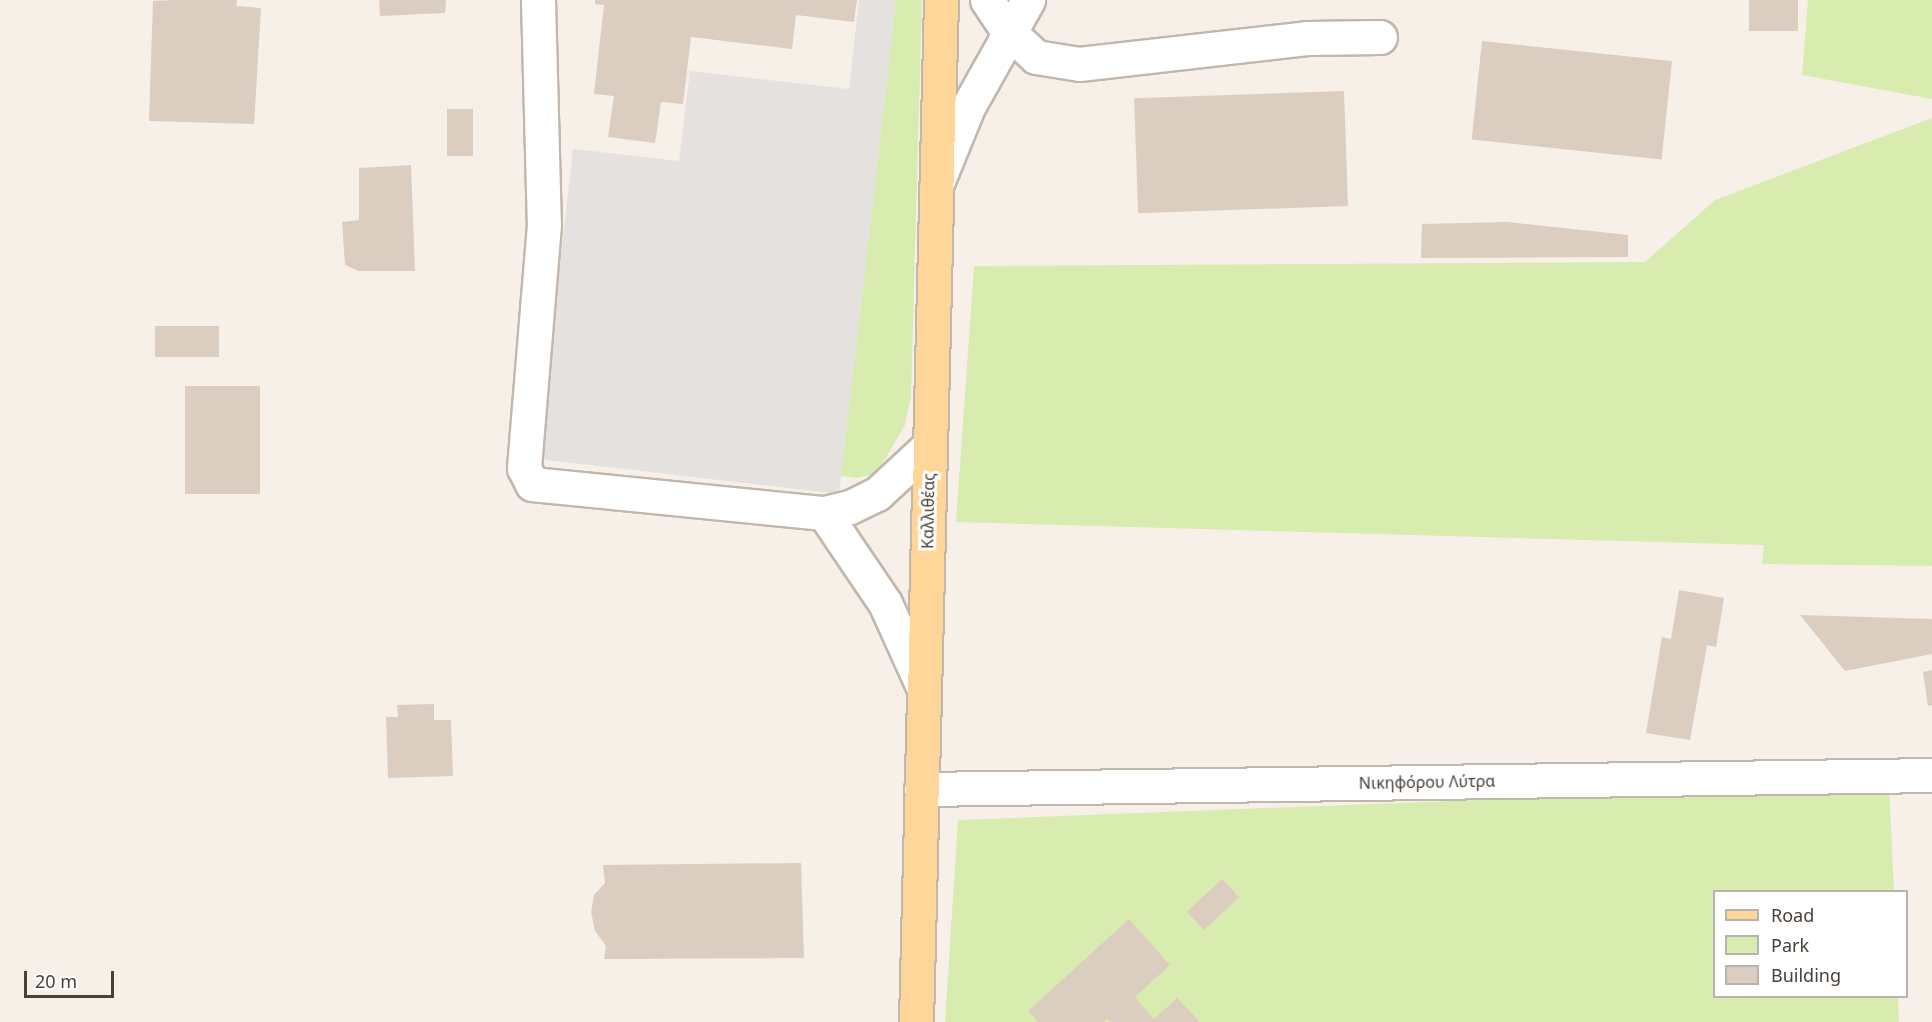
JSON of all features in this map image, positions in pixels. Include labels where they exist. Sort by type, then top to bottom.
[{"type":"main road","name":"Καλλιθέας","points":[[916,1022],[941,0]]},
{"type":"street","points":[[538,0],[544,224],[524,468],[532,484],[824,513],[850,507],[877,494],[930,445]]},
{"type":"street","points":[[987,0],[1008,31],[1036,57],[1079,64],[1307,38],[1380,37]]},
{"type":"street","points":[[935,187],[968,107],[1008,31],[1028,0]]},
{"type":"street","points":[[824,513],[885,603],[924,689]]},
{"type":"street","name":"Νικηφόρου Λύτρα","points":[[921,789],[1932,775]]},
{"type":"green space","points":[[896,0],[922,0],[911,397],[905,425],[881,466],[871,475],[856,478],[841,476]]},
{"type":"green space","points":[[1808,0],[1932,0],[1932,99],[1802,75]]},
{"type":"green space","points":[[1932,118],[1932,566],[1762,564],[1764,545],[956,522],[974,266],[1645,262],[1715,200]]},
{"type":"green space","points":[[1889,784],[1894,890],[1713,890],[1713,998],[1898,998],[1899,1022],[945,1022],[958,820]]},
{"type":"shaded area","points":[[859,0],[896,0],[839,494],[538,459],[573,149],[679,161],[690,71],[849,89]]},
{"type":"building","points":[[237,0],[236,6],[261,8],[254,124],[149,121],[153,1]]},
{"type":"building","points":[[379,0],[446,0],[445,13],[380,16]]},
{"type":"building","points":[[595,0],[857,0],[854,22],[796,15],[792,49],[691,37],[683,104],[661,102],[655,143],[608,137],[614,96],[594,94],[604,5],[595,4]]},
{"type":"building","points":[[1749,0],[1798,0],[1798,31],[1749,31]]},
{"type":"building","points":[[1482,41],[1672,61],[1662,159],[1472,139]]},
{"type":"building","points":[[1344,91],[1348,206],[1138,213],[1134,98]]},
{"type":"building","points":[[447,109],[473,109],[473,156],[447,156]]},
{"type":"building","points":[[411,165],[415,271],[358,271],[345,265],[342,222],[359,220],[359,168]]},
{"type":"building","points":[[1507,222],[1628,235],[1628,257],[1421,258],[1422,224]]},
{"type":"building","points":[[155,326],[219,326],[219,357],[155,357]]},
{"type":"building","points":[[185,386],[260,386],[260,494],[185,494]]},
{"type":"building","points":[[1679,590],[1724,598],[1716,647],[1707,645],[1690,740],[1646,733],[1662,637],[1671,639]]},
{"type":"building","points":[[1800,615],[1932,619],[1932,654],[1845,671]]},
{"type":"building","points":[[1932,670],[1932,705],[1928,706],[1923,672]]},
{"type":"building","points":[[434,704],[434,720],[451,720],[453,776],[388,778],[386,717],[398,717],[397,705]]},
{"type":"building","points":[[801,863],[804,958],[604,959],[606,946],[595,931],[591,912],[594,895],[605,883],[603,865]]},
{"type":"building","points":[[1222,879],[1239,897],[1204,930],[1187,912]]},
{"type":"building","points":[[1129,919],[1170,965],[1135,997],[1154,1019],[1177,998],[1200,1022],[1110,1022],[1107,1019],[1104,1022],[1038,1022],[1028,1011]]}]
